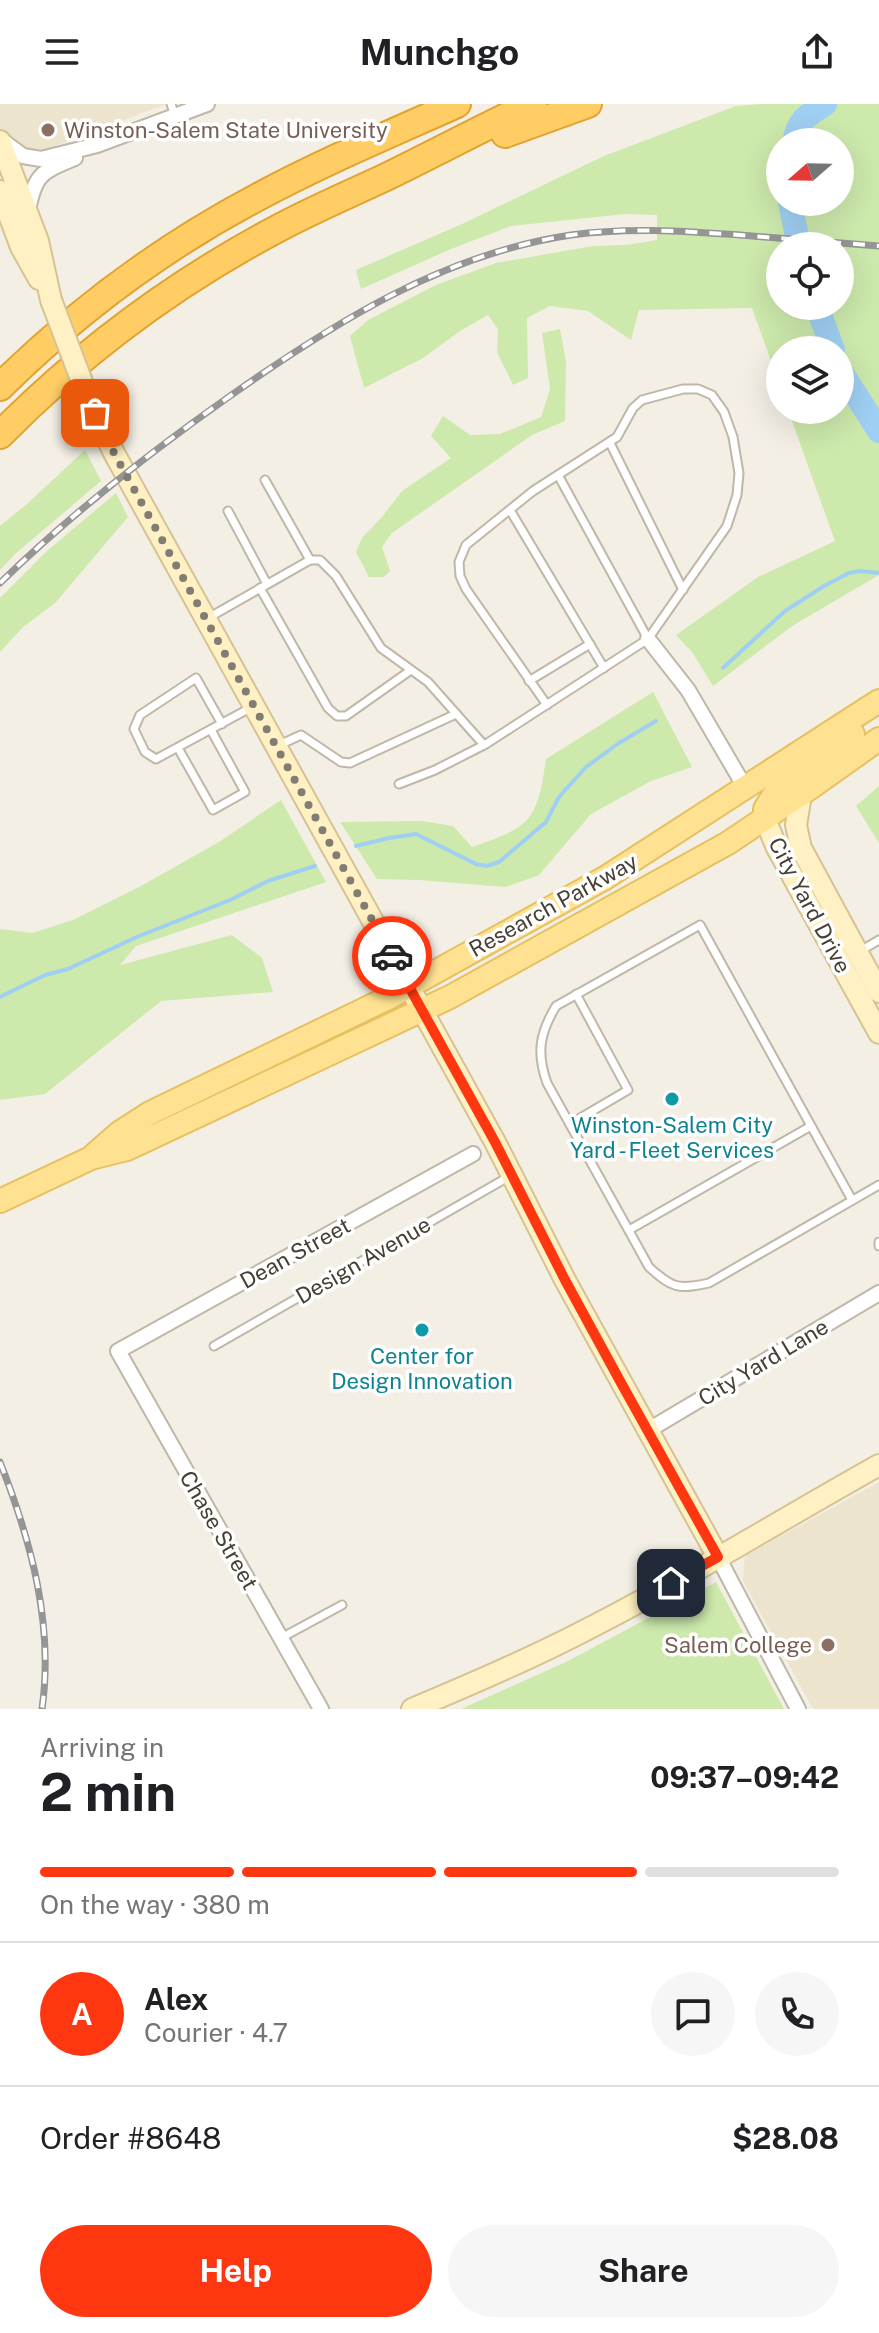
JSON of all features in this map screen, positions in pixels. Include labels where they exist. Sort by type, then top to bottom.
[{"type":"highway","points":[[0,387],[62,329],[174,246],[259,196],[457,104]]},
{"type":"highway","points":[[0,435],[49,388],[160,300],[235,253],[276,229],[533,104]]},
{"type":"highway","points":[[385,177],[588,104]]},
{"type":"main road","points":[[0,140],[38,241],[51,300],[87,395],[114,453],[409,986],[565,1280],[718,1557]]},
{"type":"main road","points":[[0,191],[21,247],[51,300]]},
{"type":"main road","name":"Research Parkway","points":[[91,1158],[119,1133],[162,1106],[409,986],[605,878],[879,701]]},
{"type":"main road","points":[[765,819],[765,809],[775,793],[879,712]]},
{"type":"main road","name":"Research Parkway","points":[[0,1201],[91,1158],[127,1149],[450,997],[712,853],[879,739]]},
{"type":"main road","name":"City Yard Drive","points":[[801,795],[796,816],[798,841],[879,992]]},
{"type":"main road","name":"City Yard Drive","points":[[765,819],[777,848],[879,1033]]},
{"type":"main road","points":[[412,1709],[575,1636],[879,1465]]},
{"type":"street","points":[[27,214],[33,188],[41,175],[54,166],[173,110],[207,104]]},
{"type":"street","points":[[0,140],[33,159],[45,159],[97,145]]},
{"type":"street","points":[[648,639],[688,690],[746,789]]},
{"type":"street","name":"Dean Street","points":[[118,1351],[473,1154]]},
{"type":"street","name":"City Yard Lane","points":[[647,1431],[879,1293]]},
{"type":"street","name":"Chase Street","points":[[118,1351],[321,1709]]},
{"type":"street","points":[[718,1557],[798,1709]]},
{"type":"lane","points":[[399,784],[484,745],[547,705],[648,639],[727,526],[737,495],[739,473],[733,437],[724,412],[712,395],[698,389],[671,391],[642,400],[633,408],[617,437],[610,443],[533,491],[466,545],[459,562],[460,576],[466,589],[547,705]]},
{"type":"lane","points":[[610,443],[683,590]]},
{"type":"lane","points":[[558,475],[648,639]]},
{"type":"lane","points":[[265,480],[310,560]]},
{"type":"lane","points":[[510,510],[604,668]]},
{"type":"lane","points":[[228,511],[328,708],[337,716],[346,716],[411,670]]},
{"type":"lane","points":[[206,619],[310,560],[320,560],[328,566],[381,648],[428,682],[484,745]]},
{"type":"lane","points":[[529,681],[590,644]]},
{"type":"lane","points":[[222,724],[196,678],[140,715],[134,729],[145,752],[156,759],[178,748],[222,724],[254,706]]},
{"type":"lane","points":[[276,746],[301,735],[341,762],[350,763],[456,714]]},
{"type":"lane","points":[[178,748],[213,810],[245,792],[211,730]]},
{"type":"lane","points":[[852,1200],[700,925],[556,1006],[545,1024],[540,1042],[540,1065],[547,1083],[649,1267],[673,1287],[688,1288],[709,1283],[879,1185]]},
{"type":"lane","points":[[857,952],[879,940]]},
{"type":"lane","points":[[570,1124],[628,1090],[576,994]]},
{"type":"lane","points":[[629,1230],[811,1126]]},
{"type":"lane","name":"Design Avenue","points":[[214,1346],[512,1175]]},
{"type":"lane","points":[[281,1638],[342,1605]]},
{"type":"shaded area","name":"Winston-Salem State University","points":[[0,104],[166,104],[0,167]]},
{"type":"shaded area","name":"Salem College","points":[[879,1482],[879,1709],[813,1709],[743,1581],[745,1556]]},
{"type":"green space","points":[[879,104],[879,575],[792,626],[713,686],[692,652],[676,635],[758,577],[835,541],[793,424],[854,424],[854,336],[766,336],[766,347],[752,308],[639,310],[631,340],[588,311],[550,306],[527,318],[528,378],[513,385],[497,352],[498,329],[488,315],[423,358],[364,388],[350,336],[368,320],[436,285],[496,263],[593,246],[657,240],[657,215],[625,214],[511,226],[361,289],[356,270],[462,224],[604,156],[736,106]]},
{"type":"green space","points":[[560,329],[566,362],[565,421],[532,435],[392,533],[382,547],[390,571],[384,577],[369,577],[356,552],[362,538],[402,491],[451,458],[431,436],[443,416],[470,435],[500,434],[541,417],[550,389],[542,333]]},
{"type":"green space","points":[[85,450],[101,481],[0,570],[0,526]]},
{"type":"green space","points":[[116,493],[128,517],[55,603],[23,627],[0,652],[0,598],[47,551]]},
{"type":"green space","points":[[653,692],[692,767],[651,781],[591,814],[539,875],[506,887],[377,879],[340,822],[422,821],[453,826],[472,847],[495,839],[519,827],[534,810],[546,759]]},
{"type":"green space","points":[[879,786],[879,843],[856,806]]},
{"type":"green space","points":[[281,800],[326,882],[136,946],[120,965],[232,935],[262,958],[273,992],[161,1001],[45,1094],[0,1100],[0,929],[32,933],[73,920],[219,842]]},
{"type":"green space","points":[[716,1582],[784,1709],[461,1709],[566,1662]]},
{"type":"waterway","points":[[798,128],[804,119],[825,104]]},
{"type":"waterway","points":[[793,216],[796,232]]},
{"type":"waterway","points":[[822,320],[828,336]]},
{"type":"waterway","points":[[854,392],[879,431]]},
{"type":"waterway","points":[[723,668],[785,611],[824,586],[849,573],[879,573]]},
{"type":"waterway","points":[[356,846],[416,834],[476,864],[487,866],[499,862],[546,822],[559,797],[586,767],[656,721]]},
{"type":"waterway","points":[[0,997],[268,881],[315,866]]},
{"type":"railway","points":[[0,583],[111,485],[269,369],[392,295],[478,258],[524,244],[571,235],[634,230],[879,246]]},
{"type":"railway","points":[[0,1462],[21,1522],[37,1583],[45,1646],[42,1709]]},
{"type":"way so far","points":[[95,413],[114,453],[392,956]]},
{"type":"place","name":"Winston-Salem State University","points":[[48,130]]},
{"type":"place","name":"Winston-Salem City Yard - Fleet Services","points":[[672,1099]]},
{"type":"place","name":"Center for Design Innovation","points":[[422,1330]]},
{"type":"place","name":"Salem College","points":[[828,1645]]},
{"type":"route","points":[[392,956],[495,1142],[565,1280],[718,1557],[671,1583]]}]
